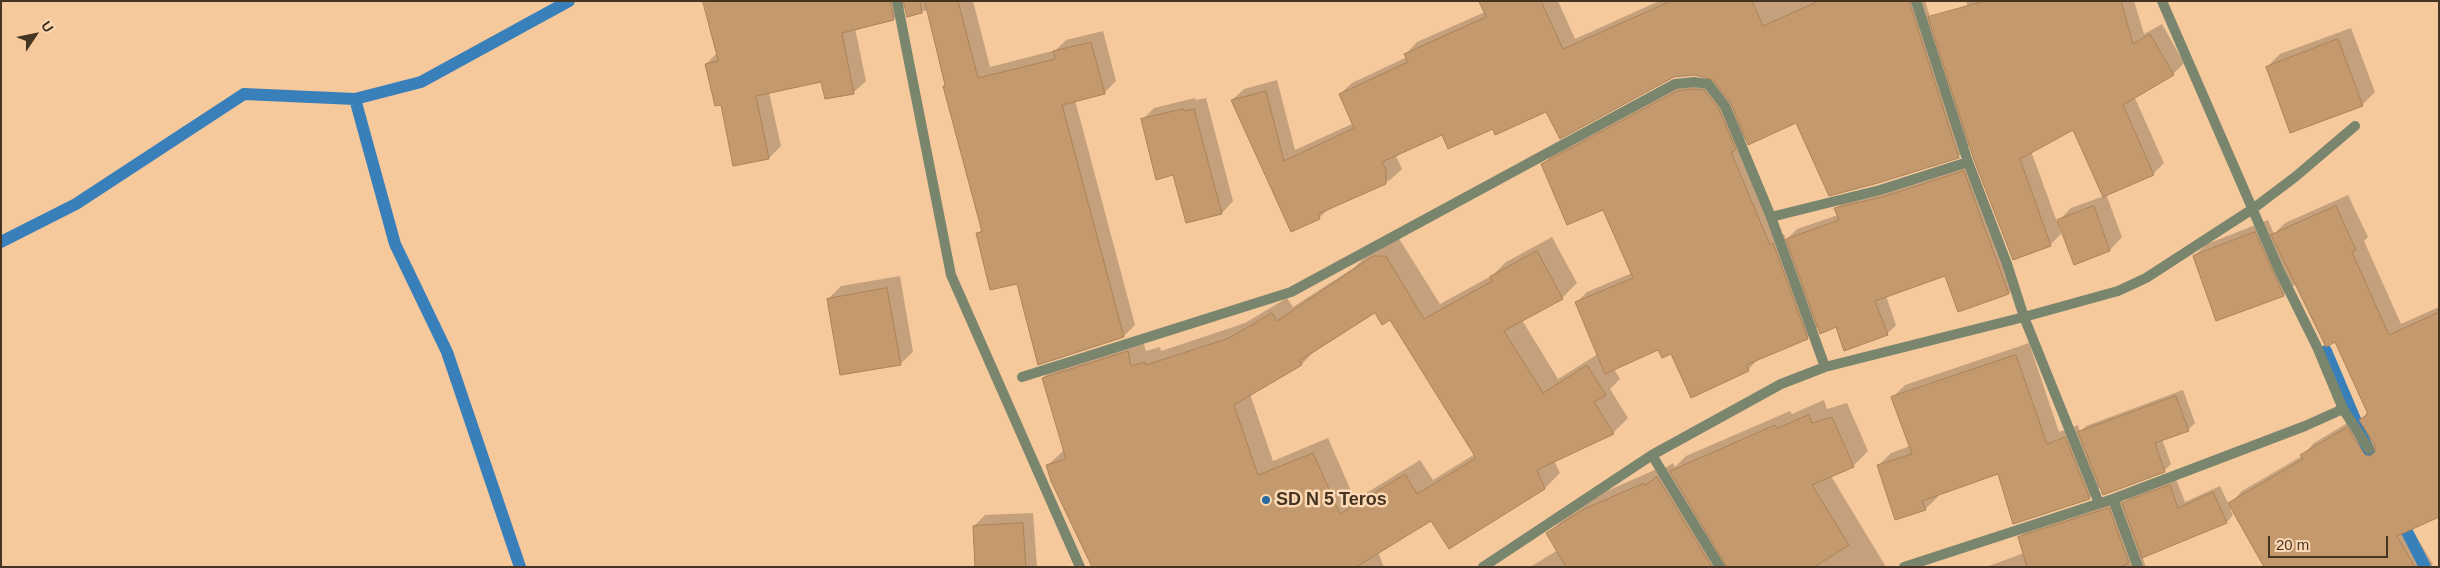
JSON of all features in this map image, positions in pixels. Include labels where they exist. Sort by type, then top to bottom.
[{"type":"street","points":[[897,1],[951,275],[1080,567]]},
{"type":"street","points":[[1916,1],[1968,162],[2007,264],[2024,317],[2099,503]]},
{"type":"street","points":[[2162,1],[2258,205],[2279,270],[2318,349],[2343,409],[2369,449]]},
{"type":"street","points":[[1022,377],[1291,292],[1675,84],[1694,82],[1708,84],[1725,106],[1772,216],[1825,367]]},
{"type":"street","points":[[1483,567],[1652,454],[1781,384],[1825,367],[2024,317],[2132,286],[2258,205],[2295,177],[2355,126]]},
{"type":"street","points":[[1772,216],[1880,190],[1968,162]]},
{"type":"street","points":[[1904,567],[2113,499],[2305,426],[2343,409]]},
{"type":"street","points":[[1652,454],[1720,567]]},
{"type":"street","points":[[2113,499],[2138,567]]},
{"type":"building","points":[[703,1],[890,1],[894,20],[842,33],[854,94],[825,99],[821,82],[756,96],[769,159],[733,166],[721,105],[715,106],[705,64],[718,61]]},
{"type":"building","points":[[904,1],[920,1],[922,13],[907,17]]},
{"type":"building","points":[[925,1],[958,1],[978,78],[1055,59],[1053,51],[1091,42],[1105,94],[1062,105],[1124,337],[1038,365],[1017,284],[990,290],[976,233],[982,232],[943,86],[945,86]]},
{"type":"building","points":[[1479,1],[1541,1],[1563,49],[1671,1],[1752,1],[1763,26],[1819,1],[1909,1],[1959,158],[1829,196],[1796,123],[1748,145],[1731,103],[1713,80],[1695,75],[1674,77],[1560,139],[1546,112],[1495,135],[1493,129],[1448,149],[1442,135],[1382,162],[1386,170],[1386,184],[1318,214],[1320,219],[1291,232],[1231,100],[1266,91],[1284,161],[1354,128],[1339,94],[1408,62],[1404,54],[1486,17]]},
{"type":"building","points":[[1985,1],[2121,1],[2133,44],[2150,34],[2174,75],[2123,105],[2154,175],[2103,197],[2073,130],[2020,159],[2051,246],[2013,260],[1974,160],[1928,17]]},
{"type":"building","points":[[2338,39],[2363,106],[2290,133],[2266,67]]},
{"type":"building","points":[[1704,90],[1719,109],[1736,150],[1731,152],[1770,245],[1773,243],[1808,339],[1746,365],[1749,371],[1691,398],[1671,354],[1662,358],[1658,350],[1605,374],[1575,302],[1633,278],[1603,210],[1567,225],[1541,164],[1677,91]]},
{"type":"building","points":[[1184,109],[1184,111],[1194,109],[1222,214],[1186,223],[1173,175],[1156,180],[1141,119]]},
{"type":"building","points":[[1964,171],[2009,294],[1958,312],[1945,276],[1875,301],[1888,335],[1844,351],[1836,327],[1820,334],[1786,239],[1839,220],[1834,208],[1882,197]]},
{"type":"building","points":[[2094,206],[2110,251],[2074,265],[2057,220]]},
{"type":"building","points":[[2336,206],[2356,250],[2352,252],[2389,335],[2439,312],[2439,517],[2397,536],[2415,567],[2264,567],[2228,503],[2303,459],[2300,455],[2347,427],[2365,455],[2370,456],[2375,452],[2375,445],[2359,420],[2367,415],[2367,412],[2335,342],[2326,347],[2271,235]]},
{"type":"building","points":[[2255,232],[2284,296],[2216,321],[2193,256]]},
{"type":"building","points":[[1537,251],[1563,299],[1504,331],[1543,393],[1587,365],[1606,395],[1594,402],[1614,434],[1537,470],[1545,489],[1449,549],[1431,521],[1356,567],[1092,567],[1051,481],[1046,465],[1066,459],[1042,378],[1128,351],[1131,366],[1145,362],[1146,365],[1229,338],[1272,313],[1277,321],[1373,256],[1386,256],[1424,319],[1492,281],[1490,277]],"holes":[[[1375,313],[1382,325],[1390,320],[1476,458],[1417,494],[1405,474],[1340,514],[1313,453],[1258,475],[1234,405],[1302,365],[1300,361]]]},
{"type":"building","points":[[887,288],[901,365],[840,375],[827,299]]},
{"type":"building","points":[[2016,355],[2047,444],[2065,437],[2090,499],[2013,524],[1998,474],[1922,501],[1926,510],[1895,520],[1877,465],[1912,454],[1891,397]]},
{"type":"building","points":[[2176,396],[2189,431],[2155,443],[2165,472],[2103,495],[2078,432]]},
{"type":"building","points":[[1809,415],[1812,423],[1832,417],[1854,467],[1812,485],[1849,545],[1814,567],[1727,567],[1670,471],[1775,425],[1777,428]]},
{"type":"building","points":[[1657,477],[1712,567],[1566,567],[1546,533],[1584,509],[1644,483],[1645,485]]},
{"type":"building","points":[[2170,485],[2178,508],[2213,492],[2227,523],[2142,558],[2122,503]]},
{"type":"building","points":[[2109,508],[2129,563],[2120,567],[2027,567],[2018,537]]},
{"type":"building","points":[[1023,523],[1026,567],[975,567],[973,526]]},
{"type":"waterway","points":[[520,567],[447,352],[395,244],[355,99],[421,82],[569,1]]},
{"type":"waterway","points":[[1,242],[76,204],[244,94],[355,99]]},
{"type":"waterway","points":[[2326,351],[2377,471]]},
{"type":"waterway","points":[[2400,518],[2425,567]]},
{"type":"place","name":"SD N 5 Teros","points":[[1266,500]]}]
